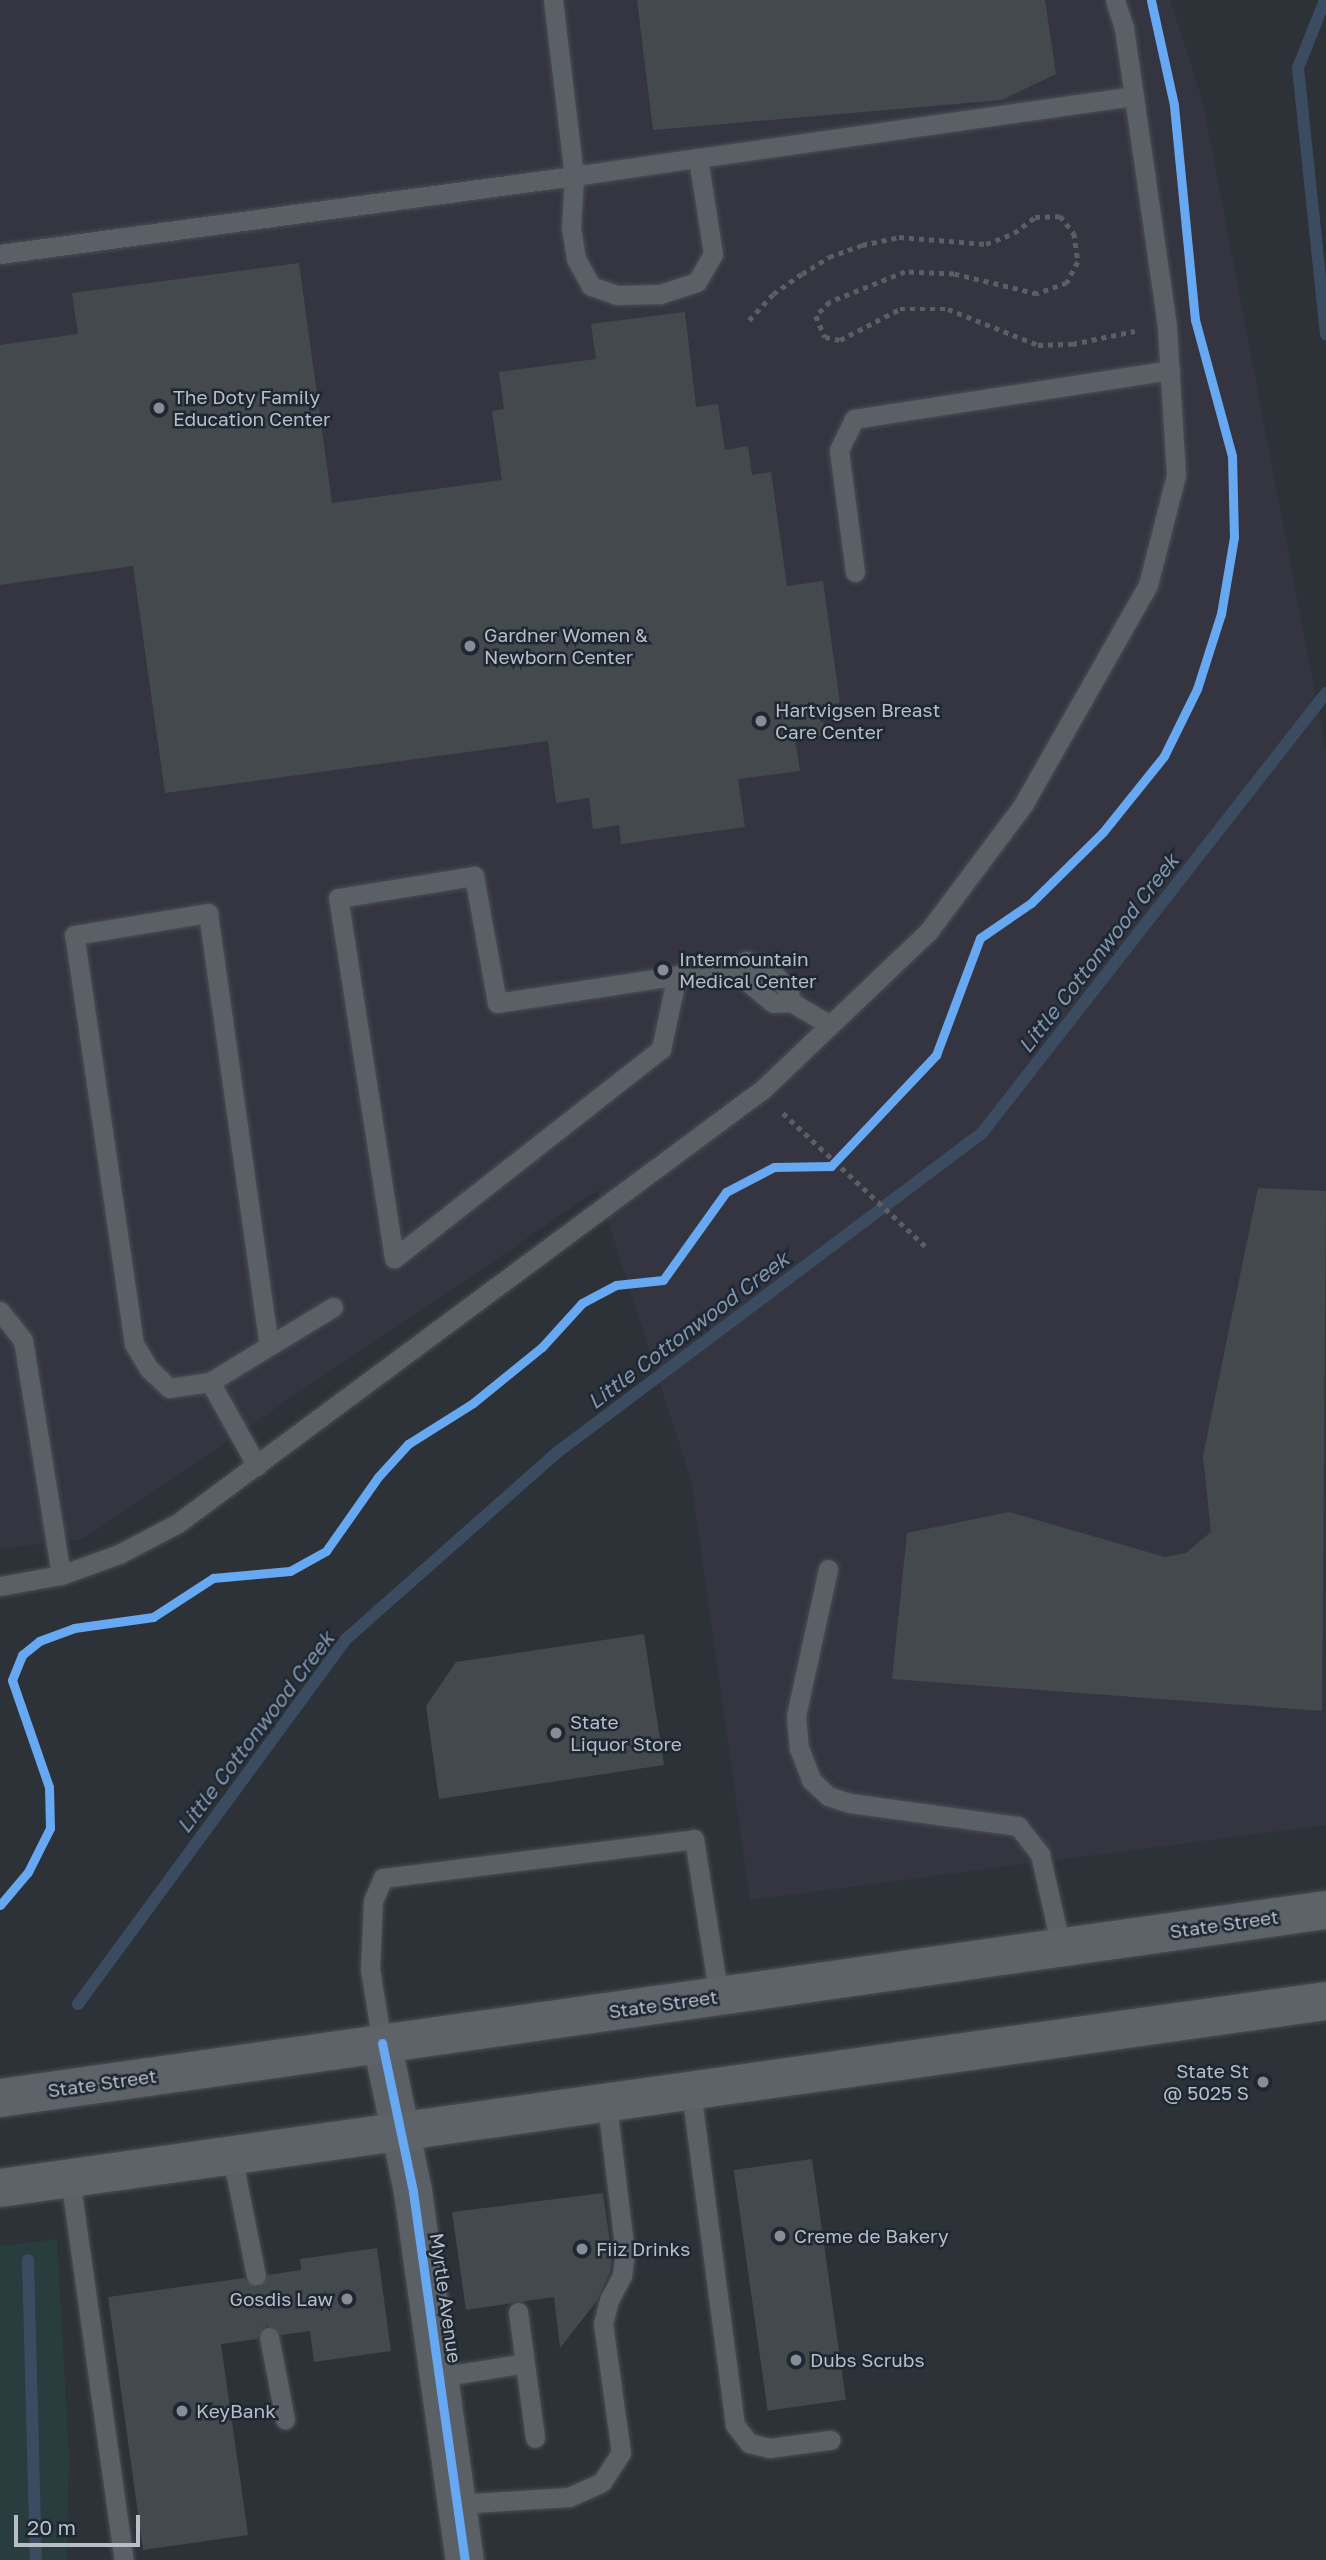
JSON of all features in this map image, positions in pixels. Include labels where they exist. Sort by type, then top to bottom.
[{"type":"main road","name":"State Street","points":[[0,2098],[1326,1910]]},
{"type":"main road","points":[[0,2188],[1326,2001]]},
{"type":"street","name":"Myrtle Avenue","points":[[382,2043],[400,2132],[465,2560]]},
{"type":"lane","points":[[553,0],[573,176],[571,228],[576,259],[591,286],[617,295],[659,294],[697,282],[713,254],[698,158]]},
{"type":"lane","points":[[0,1586],[61,1575],[119,1554],[178,1523],[763,1089],[928,932],[1023,805],[1148,585],[1176,475],[1170,370],[1124,28],[1115,0]]},
{"type":"lane","points":[[0,254],[1134,96]]},
{"type":"lane","points":[[855,572],[839,450],[854,419],[1170,370]]},
{"type":"lane","points":[[677,975],[661,1049],[394,1258],[338,898],[474,876],[497,1003],[677,975],[738,966],[746,961],[771,971],[788,989],[791,1002],[830,1025]]},
{"type":"lane","points":[[269,1346],[208,913],[74,935],[134,1344],[149,1369],[169,1388],[211,1382],[333,1307]]},
{"type":"lane","points":[[0,1311],[23,1340],[61,1575]]},
{"type":"lane","points":[[211,1382],[257,1466]]},
{"type":"lane","points":[[828,1569],[796,1716],[799,1748],[811,1780],[828,1796],[850,1804],[1018,1826],[1040,1854],[1061,1947]]},
{"type":"lane","points":[[382,2043],[370,1969],[373,1901],[383,1878],[694,1839],[719,1997]]},
{"type":"lane","points":[[691,2091],[736,2425],[749,2443],[769,2448],[830,2440]]},
{"type":"lane","points":[[457,2504],[569,2497],[601,2482],[621,2453],[603,2324],[609,2300],[622,2276],[625,2253],[607,2104]]},
{"type":"lane","points":[[232,2156],[256,2276]]},
{"type":"lane","points":[[69,2178],[124,2560]]},
{"type":"lane","points":[[518,2312],[535,2438]]},
{"type":"lane","points":[[269,2337],[285,2419]]},
{"type":"lane","points":[[439,2376],[525,2363]]},
{"type":"path","points":[[749,320],[773,294],[802,274],[828,257],[862,245],[899,237],[986,244],[1014,233],[1035,217],[1060,216],[1074,233],[1078,262],[1066,283],[1037,294],[954,274],[905,272],[830,302],[816,316],[825,337],[840,341],[900,309],[948,309],[1038,345],[1072,344],[1135,331]]},
{"type":"path","points":[[779,1110],[837,1160],[925,1246]]},
{"type":"path","points":[[820,1167],[831,1166],[845,1151]]},
{"type":"shaded area","name":"Intermountain Medical Center","points":[[0,0],[1170,0],[1203,102],[1326,751],[1326,1825],[750,1900],[691,1480],[598,1190],[83,1539],[0,1549]]},
{"type":"shaded area","points":[[57,2239],[69,2455],[67,2560],[0,2560],[0,2246]]},
{"type":"building","points":[[637,0],[1045,0],[1056,74],[1002,100],[653,130]]},
{"type":"building","points":[[299,263],[332,503],[502,480],[492,411],[504,409],[499,372],[596,359],[591,324],[685,312],[696,407],[718,404],[725,450],[748,446],[752,475],[771,472],[787,586],[823,581],[840,703],[821,706],[825,735],[795,739],[800,771],[738,779],[745,827],[621,844],[619,825],[593,829],[589,798],[556,803],[548,741],[165,793],[133,566],[0,585],[0,345],[78,334],[72,293]]},
{"type":"building","points":[[1258,1188],[1326,1191],[1322,1711],[892,1679],[907,1533],[1009,1512],[1165,1557],[1186,1553],[1211,1532],[1203,1456]]},
{"type":"building","points":[[644,1634],[664,1765],[439,1799],[426,1706],[456,1662]]},
{"type":"building","points":[[812,2159],[846,2400],[768,2411],[734,2170]]},
{"type":"building","points":[[603,2193],[612,2256],[610,2272],[596,2302],[560,2348],[554,2297],[466,2310],[452,2212]]},
{"type":"building","points":[[377,2248],[391,2351],[314,2362],[310,2331],[281,2335],[267,2325],[257,2339],[221,2344],[248,2535],[143,2550],[108,2297],[244,2278],[258,2288],[268,2275],[301,2270],[300,2259]]},
{"type":"waterway","name":"Little Cottonwood Creek","points":[[1325,0],[1298,68],[1326,335]]},
{"type":"waterway","name":"Little Cottonwood Creek","points":[[78,2004],[345,1640],[559,1451],[982,1133],[1326,693]]},
{"type":"waterway","name":"Little Cottonwood Creek","points":[[28,2260],[36,2560]]},
{"type":"cycle path","points":[[0,1905],[28,1872],[50,1828],[49,1787],[12,1680],[22,1655],[39,1641],[74,1628],[153,1617],[213,1578],[290,1571],[326,1551],[378,1477],[408,1444],[473,1403],[542,1347],[582,1303],[616,1285],[663,1280],[726,1192],[774,1167],[831,1166],[936,1055],[980,938],[1031,903],[1103,832],[1164,756],[1197,689],[1221,614],[1234,537],[1232,456],[1195,320],[1174,105],[1151,0]]},
{"type":"cycle path","points":[[382,2043],[413,2192],[465,2560]]},
{"type":"place","name":"The Doty Family Education Center","points":[[159,408]]},
{"type":"place","name":"Gardner Women & Newborn Center","points":[[470,646]]},
{"type":"place","name":"Hartvigsen Breast Care Center","points":[[761,721]]},
{"type":"place","name":"Intermountain Medical Center","points":[[663,970]]},
{"type":"place","name":"State Liquor Store","points":[[556,1733]]},
{"type":"place","name":"State St @ 5025 S","points":[[1263,2082]]},
{"type":"place","name":"Creme de Bakery","points":[[780,2236]]},
{"type":"place","name":"Fiiz Drinks","points":[[582,2249]]},
{"type":"place","name":"Gosdis Law","points":[[347,2299]]},
{"type":"place","name":"Dubs Scrubs","points":[[796,2360]]},
{"type":"place","name":"KeyBank","points":[[182,2411]]}]
